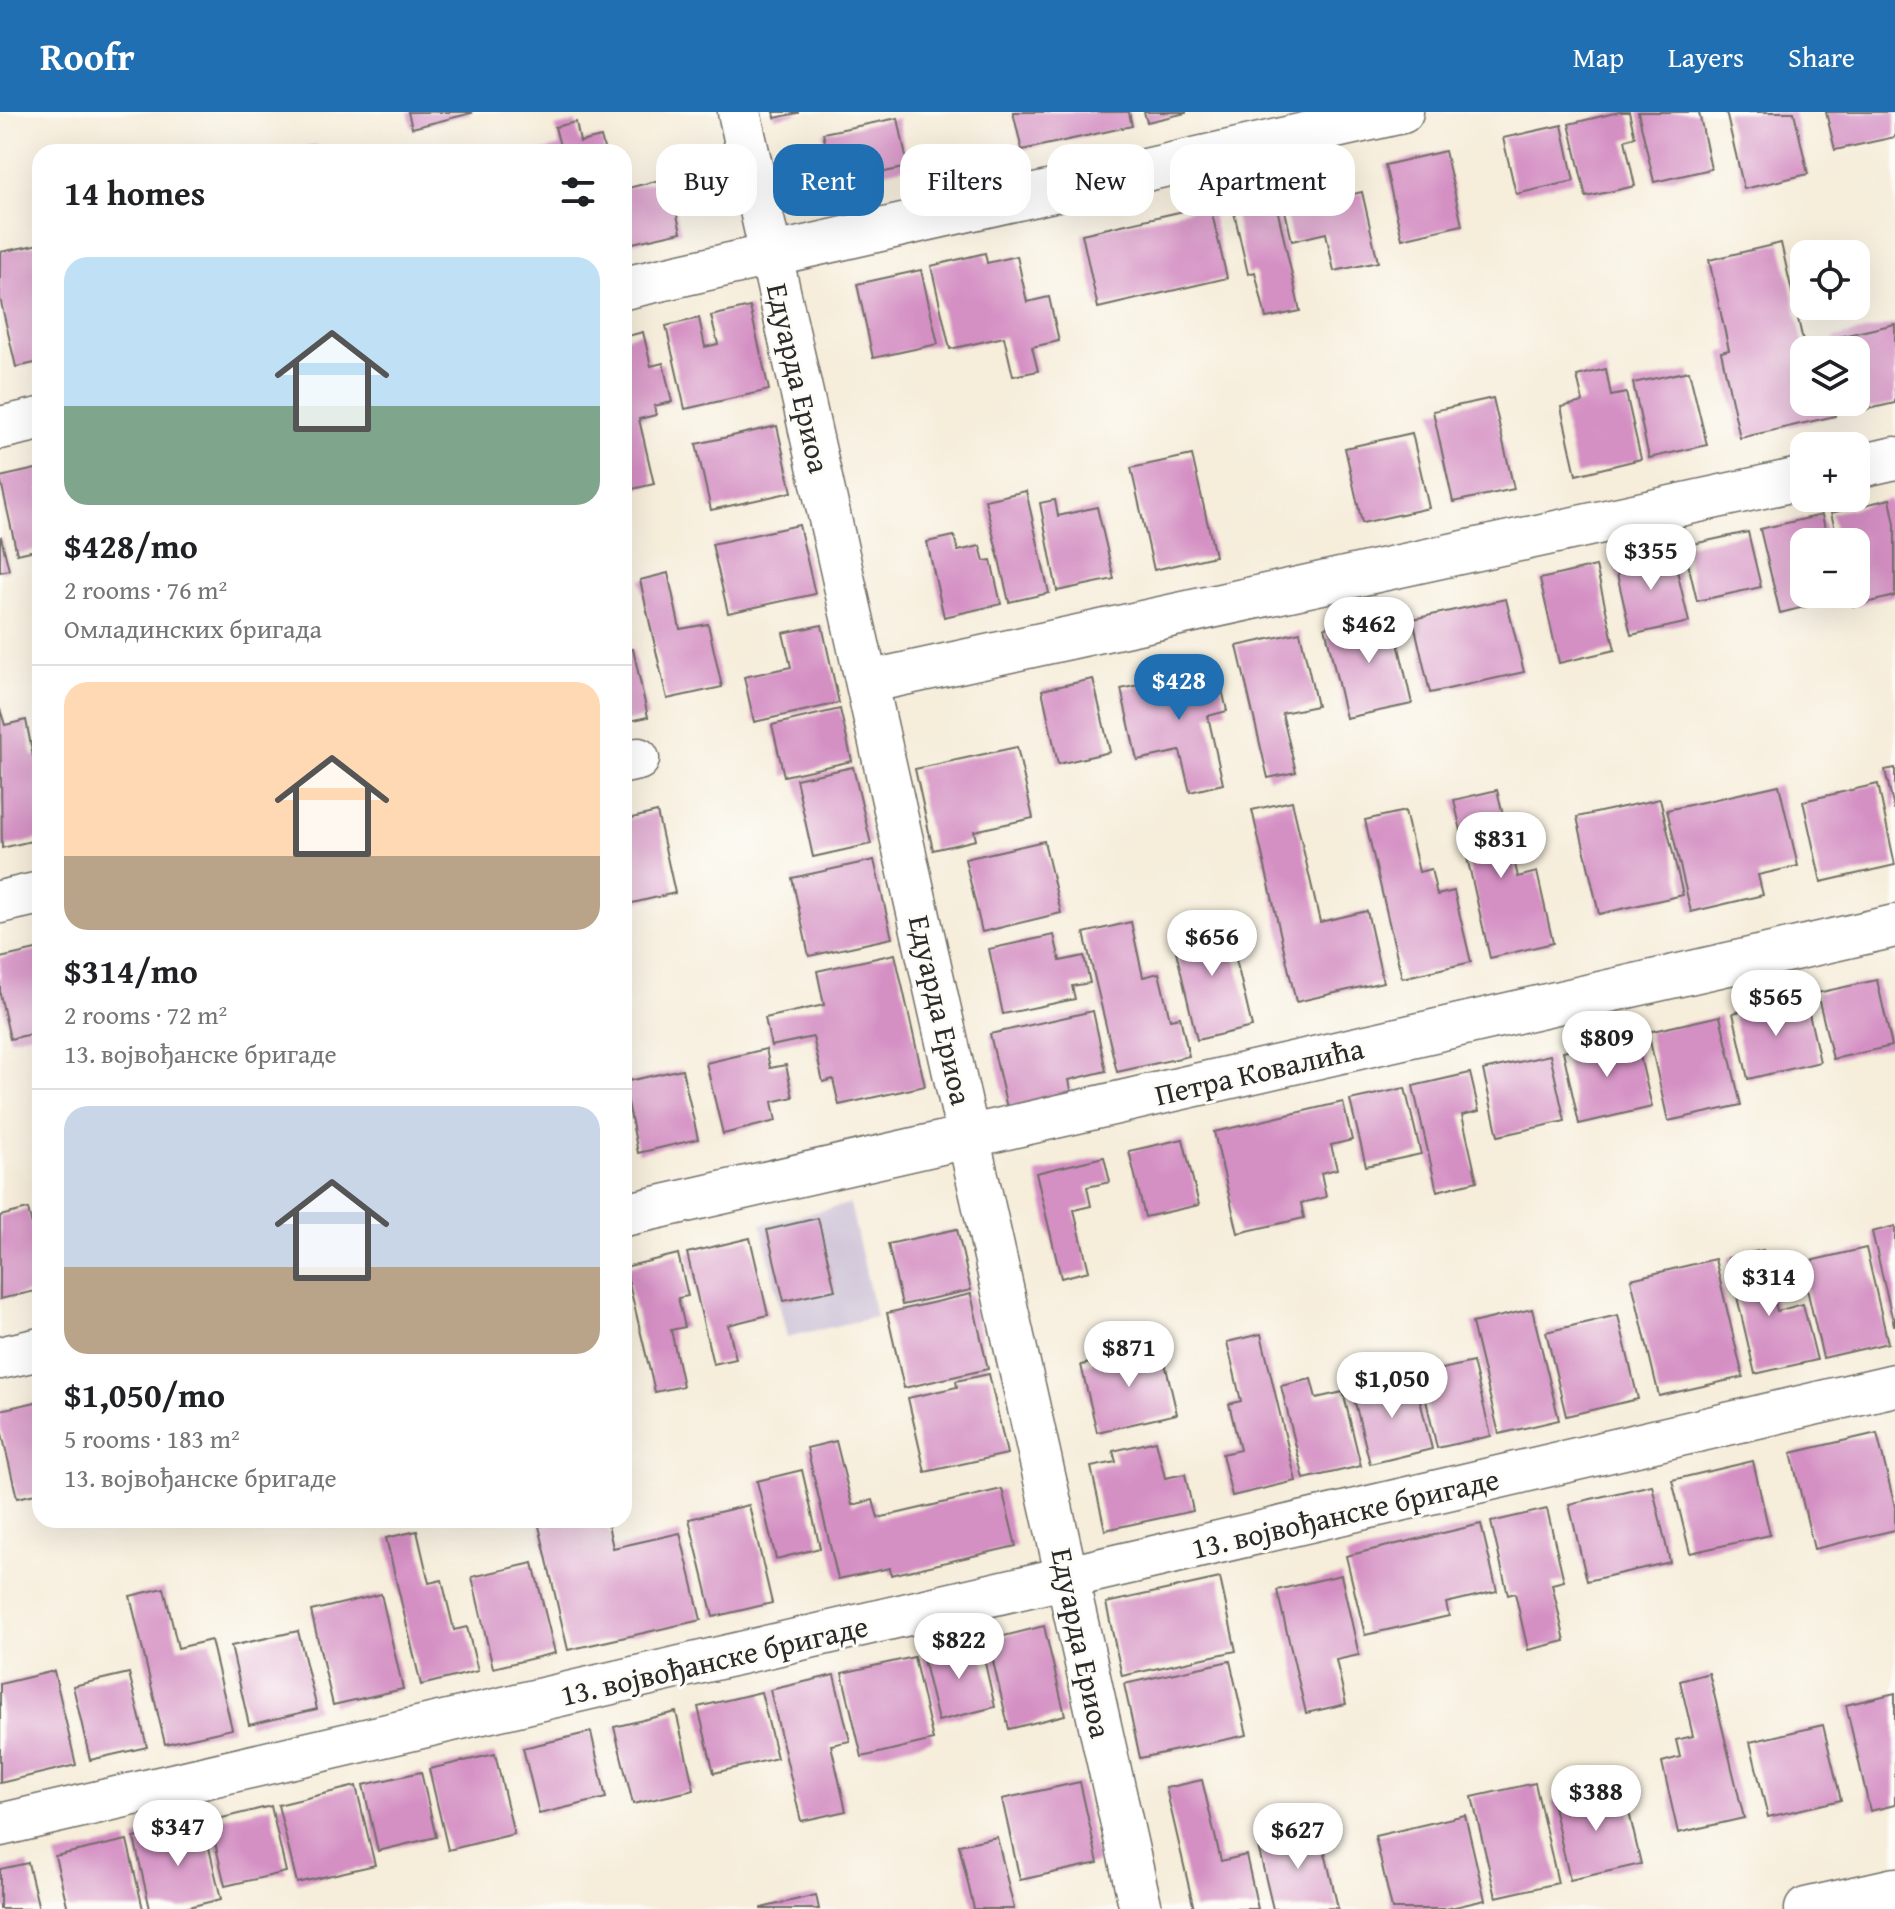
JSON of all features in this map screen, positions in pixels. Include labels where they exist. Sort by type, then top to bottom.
[{"type":"street","name":"Едуарда Ериоа","points":[[739,112],[1141,1909]]},
{"type":"street","points":[[632,286],[1402,112]]},
{"type":"street","points":[[0,428],[32,421]]},
{"type":"street","points":[[1870,464],[1895,458]]},
{"type":"street","points":[[867,682],[1790,481]]},
{"type":"street","points":[[0,902],[32,895]]},
{"type":"street","name":"Петра Ковалића","points":[[632,1213],[1895,926]]},
{"type":"street","points":[[0,1358],[32,1351]]},
{"type":"street","name":"13. војвођанске бригаде","points":[[0,1825],[1895,1385]]},
{"type":"street","points":[[1806,1909],[1895,1889]]},
{"type":"shaded area","points":[[850,1204],[876,1317],[787,1337],[761,1224]]},
{"type":"building","points":[[408,112],[471,112],[472,113],[412,128]]},
{"type":"building","points":[[774,112],[798,112],[798,113],[775,118]]},
{"type":"building","points":[[1013,112],[1129,112],[1132,126],[1031,148],[1031,144],[1021,144]]},
{"type":"building","points":[[1144,112],[1186,112],[1186,113],[1147,122]]},
{"type":"building","points":[[1629,112],[1635,137],[1625,140],[1635,186],[1586,197],[1569,124]]},
{"type":"building","points":[[1638,112],[1699,112],[1711,169],[1654,182]]},
{"type":"building","points":[[1726,112],[1794,112],[1808,174],[1744,189]]},
{"type":"building","points":[[1826,112],[1895,112],[1895,137],[1835,150]]},
{"type":"building","points":[[898,118],[903,144],[900,144],[900,169],[884,172],[884,144],[825,144],[823,133]]},
{"type":"building","points":[[576,122],[580,142],[601,137],[603,144],[559,144],[555,127]]},
{"type":"building","points":[[1562,125],[1574,181],[1516,194],[1503,138]]},
{"type":"building","points":[[1445,151],[1462,225],[1402,239],[1385,165]]},
{"type":"building","points":[[656,181],[656,216],[677,216],[681,232],[632,243],[632,187]]},
{"type":"building","points":[[1362,192],[1378,262],[1334,271],[1326,233],[1292,241],[1286,216],[1355,216],[1355,194]]},
{"type":"building","points":[[1170,214],[1213,216],[1227,278],[1098,308],[1082,234]]},
{"type":"building","points":[[1235,216],[1279,216],[1300,311],[1266,318],[1255,272],[1248,274]]},
{"type":"building","points":[[1781,243],[1790,283],[1790,320],[1798,320],[1802,336],[1790,336],[1790,416],[1835,416],[1740,438],[1721,352],[1729,350],[1709,260]]},
{"type":"building","points":[[32,246],[32,364],[16,367],[0,298],[0,252]]},
{"type":"building","points":[[985,253],[987,263],[1017,256],[1027,302],[1049,297],[1059,341],[1032,347],[1038,371],[1013,376],[1004,337],[950,349],[931,266]]},
{"type":"building","points":[[921,270],[938,344],[873,358],[857,284]]},
{"type":"building","points":[[750,307],[769,390],[685,409],[666,326],[699,318],[705,347],[718,344],[711,316]]},
{"type":"building","points":[[1895,324],[1895,403],[1870,409],[1870,336],[1843,336]]},
{"type":"building","points":[[643,332],[651,366],[663,363],[672,402],[654,406],[656,415],[639,419],[654,484],[632,489],[632,335]]},
{"type":"building","points":[[1606,369],[1611,396],[1626,393],[1641,459],[1576,475],[1561,407],[1583,402],[1577,376]]},
{"type":"building","points":[[1689,371],[1707,445],[1649,458],[1633,383]]},
{"type":"building","points":[[1493,398],[1514,489],[1453,502],[1433,411]]},
{"type":"building","points":[[777,426],[792,492],[711,510],[696,444]]},
{"type":"building","points":[[1412,433],[1429,508],[1362,523],[1345,448]]},
{"type":"building","points":[[1192,455],[1215,556],[1154,570],[1131,468]]},
{"type":"building","points":[[32,470],[32,551],[17,554],[0,477]]},
{"type":"building","points":[[1026,491],[1049,593],[1009,602],[985,500]]},
{"type":"building","points":[[1890,499],[1895,524],[1895,596],[1870,602],[1870,528],[1835,528],[1831,513],[1870,512],[1870,504]]},
{"type":"building","points":[[1055,500],[1058,516],[1097,507],[1114,579],[1057,591],[1040,503]]},
{"type":"building","points":[[1822,515],[1825,528],[1790,528],[1790,608],[1800,608],[1780,613],[1760,529]]},
{"type":"building","points":[[799,525],[815,594],[728,613],[712,544]]},
{"type":"building","points":[[1748,532],[1761,587],[1697,601],[1684,546]]},
{"type":"building","points":[[954,536],[958,551],[980,546],[984,561],[991,560],[1001,604],[944,617],[927,542]]},
{"type":"building","points":[[0,538],[9,570],[0,572]]},
{"type":"building","points":[[1672,549],[1689,622],[1631,635],[1614,561]]},
{"type":"building","points":[[1596,566],[1615,650],[1559,663],[1540,579]]},
{"type":"building","points":[[668,573],[680,629],[708,624],[722,687],[667,699],[640,580]]},
{"type":"building","points":[[1506,599],[1524,672],[1430,693],[1413,619]]},
{"type":"building","points":[[1391,612],[1412,704],[1346,718],[1325,627]]},
{"type":"building","points":[[822,625],[839,703],[754,722],[744,677],[791,667],[783,633]]},
{"type":"building","points":[[1300,632],[1317,706],[1282,713],[1296,772],[1268,778],[1237,646]]},
{"type":"building","points":[[632,649],[648,717],[632,720]]},
{"type":"building","points":[[1217,667],[1227,711],[1208,716],[1223,784],[1190,792],[1180,751],[1137,760],[1121,689]]},
{"type":"building","points":[[1093,679],[1110,752],[1058,764],[1042,690]]},
{"type":"building","points":[[0,709],[5,725],[26,720],[32,751],[32,841],[2,848]]},
{"type":"building","points":[[840,709],[852,761],[784,776],[772,725]]},
{"type":"building","points":[[1017,747],[1033,818],[974,831],[976,840],[933,850],[915,769]]},
{"type":"building","points":[[853,767],[871,844],[813,857],[796,779]]},
{"type":"building","points":[[1895,768],[1895,809],[1894,809],[1885,770]]},
{"type":"building","points":[[1878,784],[1895,865],[1821,882],[1803,801]]},
{"type":"building","points":[[1779,785],[1798,866],[1758,875],[1763,895],[1691,912],[1667,810]]},
{"type":"building","points":[[1497,790],[1518,877],[1537,872],[1553,943],[1490,958],[1454,800]]},
{"type":"building","points":[[1660,799],[1683,895],[1599,914],[1577,817]]},
{"type":"building","points":[[1292,801],[1320,922],[1367,911],[1383,982],[1296,1002],[1252,810]]},
{"type":"building","points":[[1405,811],[1419,872],[1431,869],[1437,895],[1454,891],[1471,962],[1402,978],[1365,820]]},
{"type":"building","points":[[657,812],[675,893],[632,903],[632,818]]},
{"type":"building","points":[[1044,841],[1061,913],[982,932],[965,859]]},
{"type":"building","points":[[874,860],[892,938],[809,956],[792,878]]},
{"type":"building","points":[[1226,917],[1252,1027],[1197,1040],[1171,930]]},
{"type":"building","points":[[1131,922],[1143,977],[1159,973],[1170,1019],[1180,1017],[1189,1056],[1117,1072],[1084,933]]},
{"type":"building","points":[[1054,935],[1060,961],[1084,956],[1090,983],[1072,986],[1075,999],[1003,1014],[989,949]]},
{"type":"building","points":[[32,951],[32,1034],[10,1039],[0,994],[0,958]]},
{"type":"building","points":[[895,954],[925,1086],[839,1105],[833,1079],[823,1082],[813,1037],[771,1046],[765,1018],[824,1005],[817,971]]},
{"type":"building","points":[[1877,980],[1892,1046],[1833,1059],[1817,993]]},
{"type":"building","points":[[1805,996],[1820,1062],[1748,1079],[1733,1013]]},
{"type":"building","points":[[1093,1011],[1106,1071],[1069,1080],[1072,1094],[1007,1108],[990,1034]]},
{"type":"building","points":[[1720,1016],[1741,1105],[1668,1121],[1648,1032]]},
{"type":"building","points":[[1635,1035],[1652,1107],[1579,1124],[1563,1051]]},
{"type":"building","points":[[766,1049],[770,1068],[786,1065],[793,1097],[772,1102],[776,1121],[723,1134],[706,1063]]},
{"type":"building","points":[[1550,1055],[1565,1121],[1498,1136],[1483,1070]]},
{"type":"building","points":[[682,1069],[698,1139],[638,1153],[632,1123],[632,1080]]},
{"type":"building","points":[[1470,1073],[1479,1111],[1462,1115],[1477,1181],[1437,1191],[1413,1086]]},
{"type":"building","points":[[1405,1088],[1421,1154],[1366,1166],[1350,1100]]},
{"type":"building","points":[[1343,1102],[1352,1140],[1331,1145],[1337,1169],[1321,1173],[1326,1197],[1301,1203],[1304,1218],[1238,1233],[1214,1132]]},
{"type":"building","points":[[1183,1139],[1199,1205],[1145,1217],[1129,1151]]},
{"type":"building","points":[[1104,1157],[1110,1182],[1087,1187],[1091,1206],[1074,1210],[1089,1271],[1061,1278],[1036,1173]]},
{"type":"building","points":[[28,1209],[32,1226],[32,1292],[0,1299],[0,1216]]},
{"type":"building","points":[[818,1218],[835,1290],[784,1301],[767,1230]]},
{"type":"building","points":[[1895,1226],[1895,1325],[1894,1325],[1872,1232]]},
{"type":"building","points":[[957,1229],[971,1290],[902,1305],[888,1244]]},
{"type":"building","points":[[750,1238],[768,1315],[728,1325],[736,1359],[713,1364],[687,1253]]},
{"type":"building","points":[[1866,1248],[1888,1343],[1823,1358],[1801,1263]]},
{"type":"building","points":[[1763,1250],[1777,1311],[1803,1304],[1817,1360],[1755,1374],[1728,1258]]},
{"type":"building","points":[[678,1254],[688,1296],[678,1298],[685,1327],[671,1330],[683,1386],[655,1392],[632,1296],[632,1265]]},
{"type":"building","points":[[1715,1259],[1743,1377],[1659,1396],[1631,1279]]},
{"type":"building","points":[[971,1294],[988,1369],[904,1388],[887,1313]]},
{"type":"building","points":[[1532,1309],[1559,1420],[1499,1434],[1472,1323]]},
{"type":"building","points":[[1618,1315],[1638,1399],[1566,1416],[1546,1332]]},
{"type":"building","points":[[1261,1334],[1296,1481],[1232,1496],[1222,1454],[1240,1450],[1229,1404],[1241,1401],[1227,1342]]},
{"type":"building","points":[[1161,1346],[1177,1414],[1097,1432],[1081,1365]]},
{"type":"building","points":[[1473,1362],[1491,1436],[1437,1448],[1420,1374]]},
{"type":"building","points":[[989,1374],[1007,1454],[925,1472],[908,1398],[957,1387],[956,1381]]},
{"type":"building","points":[[1414,1376],[1432,1449],[1370,1464],[1352,1390]]},
{"type":"building","points":[[1311,1379],[1316,1398],[1343,1392],[1361,1466],[1304,1479],[1281,1386]]},
{"type":"building","points":[[32,1403],[32,1495],[17,1498],[0,1425],[0,1410]]},
{"type":"building","points":[[1877,1433],[1895,1507],[1895,1530],[1814,1549],[1791,1453]]},
{"type":"building","points":[[836,1441],[852,1505],[873,1500],[878,1518],[1002,1489],[1016,1546],[891,1575],[890,1568],[838,1579],[807,1448]]},
{"type":"building","points":[[1156,1441],[1165,1478],[1185,1474],[1193,1511],[1105,1530],[1091,1467],[1116,1462],[1113,1451]]},
{"type":"building","points":[[1753,1461],[1770,1535],[1690,1553],[1672,1480]]},
{"type":"building","points":[[802,1470],[820,1548],[776,1559],[757,1481]]},
{"type":"building","points":[[1652,1485],[1670,1562],[1587,1581],[1569,1504]]},
{"type":"building","points":[[749,1505],[772,1603],[713,1617],[689,1519]]},
{"type":"building","points":[[1547,1509],[1564,1581],[1552,1584],[1565,1641],[1528,1650],[1515,1593],[1508,1595],[1491,1522]]},
{"type":"building","points":[[1481,1524],[1497,1591],[1446,1603],[1449,1616],[1365,1635],[1346,1556]]},
{"type":"building","points":[[539,1528],[609,1528],[613,1548],[680,1533],[701,1620],[568,1650]]},
{"type":"building","points":[[417,1531],[429,1583],[442,1580],[454,1630],[467,1627],[478,1671],[421,1685],[386,1538]]},
{"type":"building","points":[[533,1563],[555,1653],[493,1668],[472,1577]]},
{"type":"building","points":[[1341,1575],[1359,1655],[1336,1660],[1346,1704],[1306,1713],[1277,1590]]},
{"type":"building","points":[[1220,1578],[1236,1651],[1122,1676],[1106,1603]]},
{"type":"building","points":[[164,1588],[178,1648],[211,1640],[232,1729],[165,1744],[130,1596]]},
{"type":"building","points":[[381,1594],[403,1689],[333,1705],[311,1611]]},
{"type":"building","points":[[1044,1626],[1065,1715],[1009,1729],[988,1640]]},
{"type":"building","points":[[298,1631],[317,1709],[249,1725],[231,1646]]},
{"type":"building","points":[[980,1641],[995,1707],[938,1721],[922,1655]]},
{"type":"building","points":[[914,1657],[933,1740],[862,1757],[842,1673]]},
{"type":"building","points":[[1230,1661],[1247,1735],[1140,1758],[1124,1684]]},
{"type":"building","points":[[54,1671],[76,1765],[0,1783],[0,1684]]},
{"type":"building","points":[[129,1673],[147,1747],[90,1760],[73,1686]]},
{"type":"building","points":[[1709,1673],[1744,1818],[1678,1833],[1662,1762],[1680,1757],[1676,1740],[1693,1736],[1680,1681]]},
{"type":"building","points":[[834,1675],[850,1741],[831,1745],[846,1811],[801,1821],[770,1690]]},
{"type":"building","points":[[761,1692],[777,1758],[714,1773],[698,1707]]},
{"type":"building","points":[[1895,1693],[1895,1805],[1870,1811],[1846,1705]]},
{"type":"building","points":[[676,1712],[694,1790],[633,1804],[614,1727]]},
{"type":"building","points":[[1823,1725],[1841,1800],[1768,1817],[1750,1742]]},
{"type":"building","points":[[591,1732],[606,1798],[539,1814],[523,1748]]},
{"type":"building","points":[[495,1754],[514,1834],[448,1850],[429,1769]]},
{"type":"building","points":[[421,1772],[436,1837],[378,1851],[363,1785]]},
{"type":"building","points":[[1202,1780],[1221,1861],[1246,1855],[1258,1909],[1194,1909],[1166,1788]]},
{"type":"building","points":[[1080,1782],[1098,1863],[1020,1880],[1002,1799]]},
{"type":"building","points":[[1535,1783],[1558,1883],[1496,1897],[1472,1797]]},
{"type":"building","points":[[356,1786],[375,1865],[297,1883],[278,1805]]},
{"type":"building","points":[[1623,1786],[1641,1864],[1570,1880],[1552,1802]]},
{"type":"building","points":[[271,1806],[286,1872],[225,1886],[210,1821]]},
{"type":"building","points":[[1465,1815],[1485,1900],[1446,1909],[1392,1909],[1375,1836]]},
{"type":"building","points":[[203,1822],[221,1899],[181,1909],[150,1909],[134,1838]]},
{"type":"building","points":[[1319,1827],[1338,1908],[1273,1909],[1257,1842]]},
{"type":"building","points":[[997,1837],[1014,1909],[974,1909],[959,1845]]},
{"type":"building","points":[[127,1840],[143,1909],[68,1909],[55,1856]]},
{"type":"building","points":[[28,1863],[39,1909],[0,1909],[0,1869]]},
{"type":"building","points":[[816,1895],[819,1909],[761,1909],[761,1908]]}]
